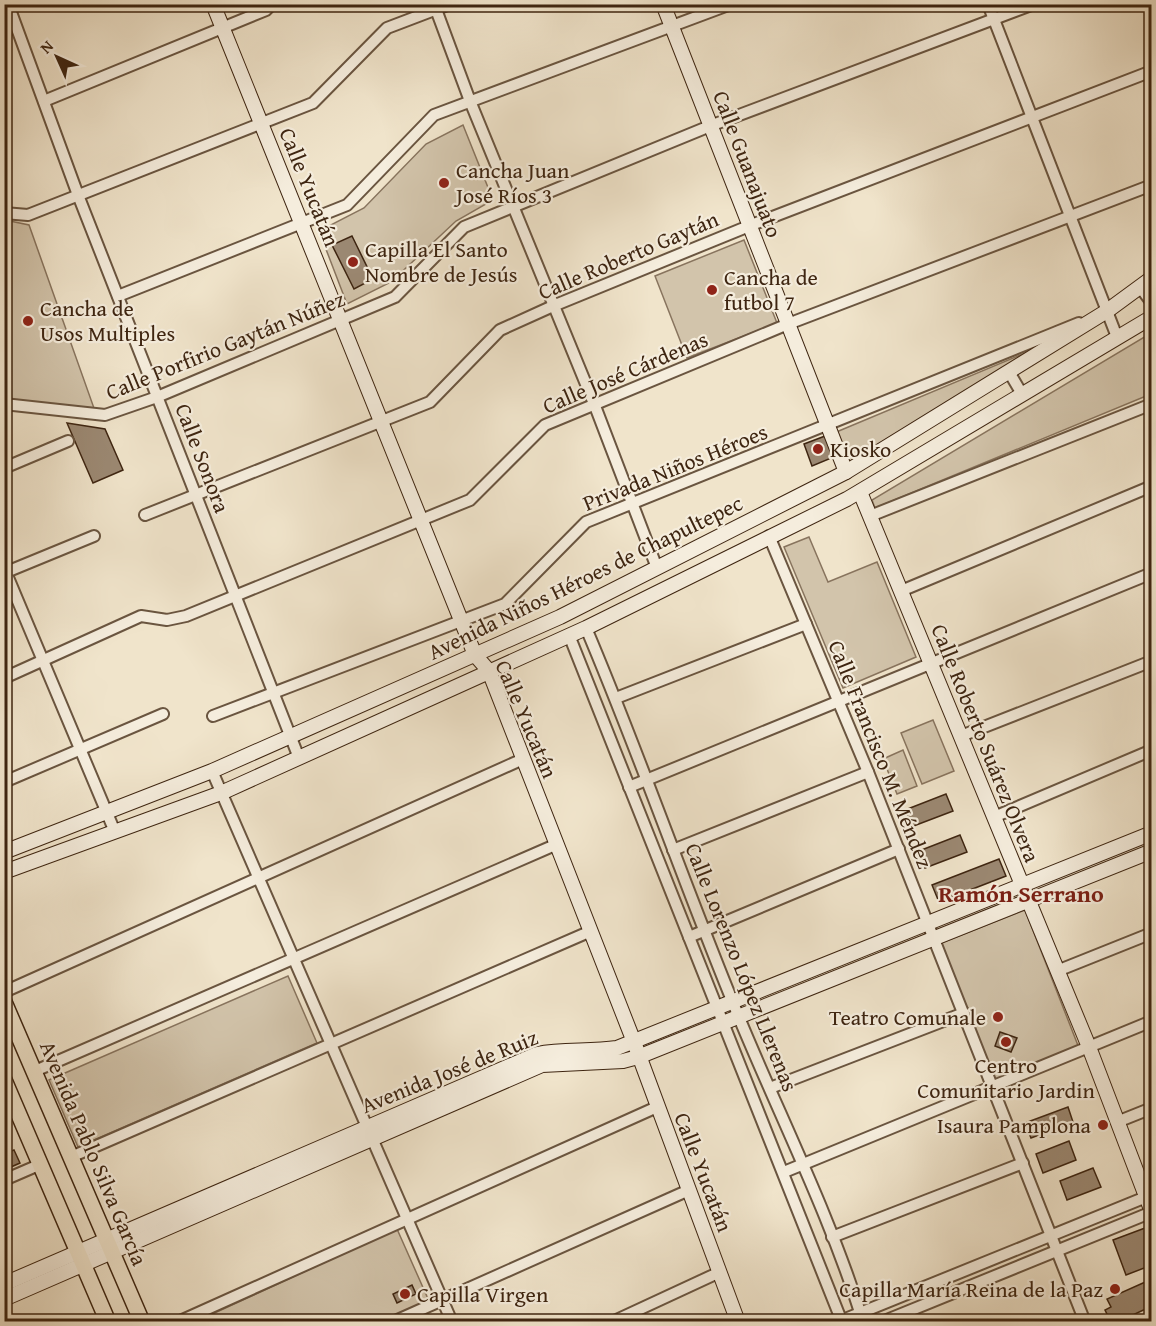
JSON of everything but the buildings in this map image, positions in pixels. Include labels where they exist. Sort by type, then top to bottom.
[{"type":"main road","name":"Avenida Pablo Silva García","points":[[4,1002],[142,1322]]},
{"type":"main road","points":[[4,1080],[108,1322]]},
{"type":"street","name":"Calle Sonora","points":[[8,4],[78,195],[299,758]]},
{"type":"street","name":"Calle Yucatán","points":[[213,4],[475,655],[489,671],[555,845],[634,1042],[738,1322]]},
{"type":"street","points":[[44,101],[266,10],[272,4]]},
{"type":"street","points":[[4,213],[28,215],[313,102],[387,28],[435,7],[450,4]]},
{"type":"street","name":"Calle Guanajuato","points":[[663,4],[846,472]]},
{"type":"street","points":[[118,296],[347,205],[434,115],[731,4]]},
{"type":"street","points":[[988,4],[1117,337]]},
{"type":"street","name":"Calle Porfirio Gaytán Núñez","points":[[4,404],[105,415],[158,397],[395,297],[464,227],[710,126],[994,21],[1034,4]]},
{"type":"street","points":[[435,7],[470,101],[595,406],[657,568]]},
{"type":"street","name":"Calle Roberto Gaytán","points":[[145,515],[430,402],[500,330],[553,306],[749,226],[1152,71]]},
{"type":"street","name":"Calle José Cárdenas","points":[[4,678],[141,616],[167,620],[186,616],[470,500],[545,425],[788,324],[1152,184]]},
{"type":"street","name":"Avenida Niños Héroes de Chapultepec","points":[[4,852],[212,771],[560,617],[846,472],[1107,311],[1152,278]]},
{"type":"street","points":[[1140,287],[1152,303]]},
{"type":"street","name":"Privada Niños Héroes","points":[[213,716],[505,604],[586,522],[828,426],[1107,311]]},
{"type":"street","name":"Avenida Niños Héroes de Chapultepec","points":[[4,872],[221,793],[586,628],[860,492],[1152,317]]},
{"type":"street","points":[[1009,372],[1022,394]]},
{"type":"street","points":[[870,516],[1152,404]]},
{"type":"street","points":[[4,468],[68,441]]},
{"type":"street","points":[[901,591],[1152,486]]},
{"type":"street","name":"Calle Roberto Suárez Olvera","points":[[860,492],[1089,1047],[1117,1122],[1149,1196],[1152,1212]]},
{"type":"street","points":[[94,536],[5,571],[115,832]]},
{"type":"street","name":"Calle Francisco M. Méndez","points":[[769,536],[929,923],[1085,1322]]},
{"type":"street","points":[[629,787],[1152,573]]},
{"type":"street","points":[[616,698],[806,624]]},
{"type":"street","name":"Calle Lorenzo López Llerenas","points":[[586,628],[616,698],[738,1017],[802,1164],[862,1317]]},
{"type":"street","name":"Calle Lorenzo López Llerenas","points":[[569,635],[784,1172],[841,1321]]},
{"type":"street","points":[[961,736],[1152,661]]},
{"type":"street","points":[[4,782],[163,714]]},
{"type":"street","points":[[994,817],[1152,750]]},
{"type":"street","points":[[4,992],[523,759]]},
{"type":"street","points":[[212,771],[452,1322]]},
{"type":"street","points":[[673,850],[868,772]]},
{"type":"street","name":"Avenida José de Ruiz","points":[[4,1299],[82,1258],[370,1133],[537,1054],[555,1050],[598,1051],[634,1042],[1152,833]]},
{"type":"street","points":[[35,1071],[555,845]]},
{"type":"street","points":[[688,937],[899,849]]},
{"type":"street","name":"Avenida José de Ruiz","points":[[370,1133],[542,1065],[623,1061],[639,1057],[1152,851]]},
{"type":"street","points":[[71,1156],[591,931]]},
{"type":"street","points":[[1058,971],[1152,933]]},
{"type":"street","points":[[770,1088],[964,1013]]},
{"type":"street","points":[[784,1172],[1152,1022]]},
{"type":"street","points":[[178,1322],[657,1107]]},
{"type":"street","points":[[1117,1122],[1152,1108]]},
{"type":"street","points":[[832,1237],[1023,1163]]},
{"type":"street","points":[[4,1180],[41,1164]]},
{"type":"street","points":[[393,1322],[689,1190]]},
{"type":"street","points":[[841,1321],[862,1317],[1149,1196]]},
{"type":"street","points":[[882,1322],[1152,1212]]},
{"type":"street","name":"Avenida José de Ruiz","points":[[4,1284],[82,1258]]},
{"type":"street","points":[[612,1322],[720,1272]]},
{"type":"shaded area","points":[[463,125],[493,200],[456,221],[391,282],[347,304],[319,231],[364,208],[426,144]]},
{"type":"shaded area","points":[[5,220],[29,225],[95,411],[5,400]]},
{"type":"shaded area","name":"Cancha de futbol 7","points":[[744,240],[777,323],[687,358],[655,276]]},
{"type":"shaded area","points":[[1151,333],[1151,394],[875,508],[872,500]]},
{"type":"shaded area","points":[[1030,351],[846,464],[834,433]]},
{"type":"shaded area","points":[[809,537],[828,582],[877,562],[916,657],[843,688],[784,547]]},
{"type":"shaded area","points":[[933,720],[954,771],[922,784],[901,733]]},
{"type":"shaded area","points":[[903,750],[917,786],[897,794],[883,759]]},
{"type":"shaded area","points":[[1025,910],[1079,1048],[995,1081],[941,943]]},
{"type":"shaded area","points":[[288,976],[317,1043],[78,1147],[49,1080]]},
{"type":"shaded area","points":[[397,1229],[429,1301],[384,1321],[195,1322]]},
{"type":"place","name":"Cancha Juan José Ríos 3","points":[[444,183]]},
{"type":"place","name":"Capilla El Santo Nombre de Jesús","points":[[353,262]]},
{"type":"place","name":"Cancha de futbol 7","points":[[712,290]]},
{"type":"place","name":"Cancha de Usos Multiples","points":[[28,321]]},
{"type":"place","name":"Kiosko","points":[[818,449]]},
{"type":"place","name":"Teatro Comunale","points":[[998,1017]]},
{"type":"place","name":"Centro Comunitario Jardin","points":[[1006,1042]]},
{"type":"place","name":"Isaura Pamplona","points":[[1103,1125]]},
{"type":"place","name":"Capilla María Reina de la Paz","points":[[1115,1289]]},
{"type":"place","name":"Capilla Virgen","points":[[405,1294]]},
{"type":"district","name":"Ramón Serrano","points":[[1021,893]]}]
